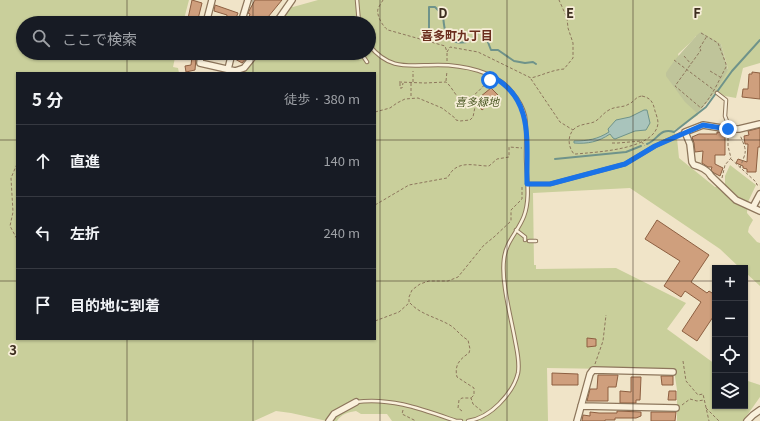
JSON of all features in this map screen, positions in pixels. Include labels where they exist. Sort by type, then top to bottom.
[{"type":"street","points":[[208,16],[212,0]]},
{"type":"street","points":[[243,16],[248,0]]},
{"type":"street","points":[[281,16],[292,0]]},
{"type":"street","points":[[200,60],[200,63],[235,70],[244,68],[250,60]]},
{"type":"street","points":[[228,69],[230,60]]},
{"type":"street","points":[[760,124],[739,129],[703,125],[686,132],[692,162],[694,165],[699,166],[709,173],[736,200],[760,211]]},
{"type":"street","points":[[753,208],[760,194]]},
{"type":"street","points":[[577,421],[590,374],[593,370],[673,372]]},
{"type":"street","points":[[329,421],[334,414],[356,402]]},
{"type":"street","points":[[581,406],[676,408]]},
{"type":"street","points":[[747,421],[760,410]]},
{"type":"lane","points":[[357,0],[358,16]]},
{"type":"lane","points":[[376,53],[397,65],[408,67],[450,65],[491,76],[500,80],[512,92],[524,115],[527,204],[524,216],[505,250],[503,272],[519,358],[518,374],[511,390],[497,406],[481,418],[468,421]]},
{"type":"lane","points":[[717,93],[726,100],[725,116],[729,129]]},
{"type":"lane","points":[[527,184],[550,184],[625,164],[648,150],[686,132]]},
{"type":"lane","points":[[516,230],[525,237],[527,241],[536,241]]},
{"type":"lane","points":[[356,402],[366,401],[392,403],[420,409],[456,421],[461,421]]},
{"type":"path","points":[[383,0],[378,9],[379,17],[384,28],[393,32],[399,32],[445,46],[447,61]]},
{"type":"path","points":[[531,78],[551,71],[564,69],[572,58],[572,40],[568,28],[567,18],[559,0]]},
{"type":"path","points":[[701,33],[707,36],[718,43],[726,64],[714,90],[701,108],[675,86],[701,50],[699,49],[707,36]]},
{"type":"path","points":[[447,52],[450,47],[478,52],[531,78],[560,122],[573,130]]},
{"type":"path","points":[[684,56],[692,64]]},
{"type":"path","points":[[674,60],[714,90]]},
{"type":"path","points":[[447,69],[446,82],[460,98],[468,98],[472,96],[490,80],[491,76]]},
{"type":"path","points":[[411,98],[413,70]]},
{"type":"path","points":[[710,71],[720,77]]},
{"type":"path","points":[[401,82],[446,82]]},
{"type":"path","points":[[638,97],[646,97],[650,99],[658,122],[651,135],[642,142],[627,148],[574,154],[570,149],[569,139],[573,130],[576,127],[588,125],[596,121],[611,109],[628,105],[638,97]]},
{"type":"path","points":[[376,112],[385,110],[405,99],[418,98],[442,108],[456,120],[470,120],[473,116],[475,107],[468,98]]},
{"type":"path","points":[[729,129],[728,146],[731,158],[756,182],[757,185],[760,185]]},
{"type":"path","points":[[739,129],[746,148],[746,155],[740,168]]},
{"type":"path","points":[[612,143],[641,141],[648,150]]},
{"type":"path","points":[[376,204],[409,185],[447,178],[454,169],[465,164],[489,166],[497,159],[509,158],[510,147],[522,148]]},
{"type":"path","points":[[720,184],[725,165],[731,158]]},
{"type":"path","points":[[16,166],[11,178],[13,212],[10,226],[16,237]]},
{"type":"path","points":[[376,321],[399,312],[409,303],[412,290],[420,284],[429,281],[448,281],[458,277],[484,245],[510,221],[511,210],[522,199],[522,187]]},
{"type":"path","points":[[409,303],[420,312],[450,325],[468,340],[470,349],[469,353],[461,359],[456,372],[457,377],[474,388],[474,395],[471,398]]},
{"type":"path","points":[[593,370],[604,341],[606,315]]},
{"type":"path","points":[[683,361],[686,380],[698,395],[703,394],[709,421]]},
{"type":"path","points":[[462,411],[458,408],[459,400],[462,398],[471,398]]},
{"type":"path","points":[[471,398],[473,404],[484,412]]},
{"type":"path","points":[[676,408],[690,399],[697,401],[704,400]]},
{"type":"path","points":[[403,408],[402,414],[416,421]]},
{"type":"path","points":[[706,408],[708,408],[719,421]]},
{"type":"green space","name":"喜多緑地","points":[[0,0],[189,0],[185,16],[16,16],[16,60],[174,60],[173,67],[178,68],[179,72],[16,72],[16,340],[376,340],[376,72],[240,72],[249,67],[254,60],[376,60],[376,16],[284,16],[291,6],[293,7],[318,0],[760,0],[760,63],[743,68],[736,98],[725,96],[716,91],[728,69],[721,44],[696,36],[678,54],[698,115],[674,130],[677,138],[679,158],[715,187],[725,185],[725,176],[730,165],[756,185],[748,202],[747,213],[753,220],[748,232],[757,242],[760,243],[760,286],[748,275],[748,265],[737,265],[720,249],[630,188],[533,193],[534,265],[536,265],[536,269],[616,268],[686,303],[667,329],[712,362],[712,409],[748,409],[748,381],[760,385],[760,397],[743,421],[677,421],[677,390],[674,370],[547,368],[548,421],[392,421],[387,414],[361,414],[356,411],[343,415],[337,421],[327,421],[276,411],[254,421],[0,421]]},
{"type":"green space","points":[[701,32],[721,44],[728,70],[711,98],[697,113],[685,102],[666,76],[666,73],[677,57]]},
{"type":"water","points":[[647,110],[650,123],[646,130],[635,131],[615,139],[610,134],[593,142],[574,143],[574,141],[597,138],[609,132],[608,129],[616,120],[630,117]]},
{"type":"building","points":[[192,0],[202,3],[199,16],[189,16]]},
{"type":"building","points":[[255,0],[282,0],[269,16],[249,16],[250,14],[248,13]]},
{"type":"building","points":[[215,5],[238,13],[237,16],[227,16],[214,11]]},
{"type":"building","points":[[192,60],[196,60],[195,70],[186,72],[185,66],[191,65]]},
{"type":"building","points":[[237,60],[245,60],[242,63]]},
{"type":"building","points":[[752,72],[760,73],[760,99],[742,97],[743,89],[748,89],[749,74],[752,74]]},
{"type":"building","points":[[491,88],[499,96],[482,110],[475,101]]},
{"type":"building","points":[[760,128],[760,147],[758,147],[756,172],[747,172],[747,169],[736,163],[738,159],[747,162],[748,144],[745,144],[744,136],[749,135],[748,131]]},
{"type":"building","points":[[717,132],[725,133],[725,155],[715,155],[715,164],[723,168],[720,176],[711,170],[712,167],[708,167],[702,163],[703,151],[695,152],[692,137],[699,134],[717,134]]},
{"type":"building","points":[[657,220],[709,255],[691,282],[707,293],[709,291],[712,293],[712,318],[697,341],[682,331],[701,302],[685,291],[681,297],[664,286],[680,261],[645,239]]},
{"type":"building","points":[[587,338],[596,339],[596,346],[587,347]]},
{"type":"building","points":[[552,373],[578,374],[578,385],[552,385]]},
{"type":"building","points":[[598,375],[618,375],[616,387],[608,387],[608,401],[587,401],[590,389],[597,389]]},
{"type":"building","points":[[661,376],[673,376],[673,385],[662,385]]},
{"type":"building","points":[[631,377],[641,377],[640,400],[636,400],[636,403],[620,403],[620,391],[631,392]]},
{"type":"building","points":[[669,391],[676,391],[676,400],[668,400]]},
{"type":"building","points":[[617,411],[641,412],[641,416],[636,418],[615,418],[615,420],[605,421],[582,421],[583,415],[590,416],[590,412],[617,413]]},
{"type":"building","points":[[651,412],[676,412],[675,421],[651,421]]},
{"type":"waterway","points":[[429,28],[429,7],[435,7],[443,15],[445,31],[452,40],[460,43],[467,42],[481,30],[484,32],[491,50],[498,50],[514,61],[525,63],[533,62],[536,64]]},
{"type":"waterway","points":[[647,144],[665,131],[674,132],[706,107],[732,71],[760,40]]},
{"type":"waterway","points":[[555,159],[626,152],[641,146]]},
{"type":"district","name":"喜多町九丁目","points":[[457,34]]},
{"type":"route","points":[[490,80],[491,76],[500,80],[517,98],[522,107],[526,122],[527,184],[550,184],[625,164],[655,146],[703,125],[728,129]]}]
